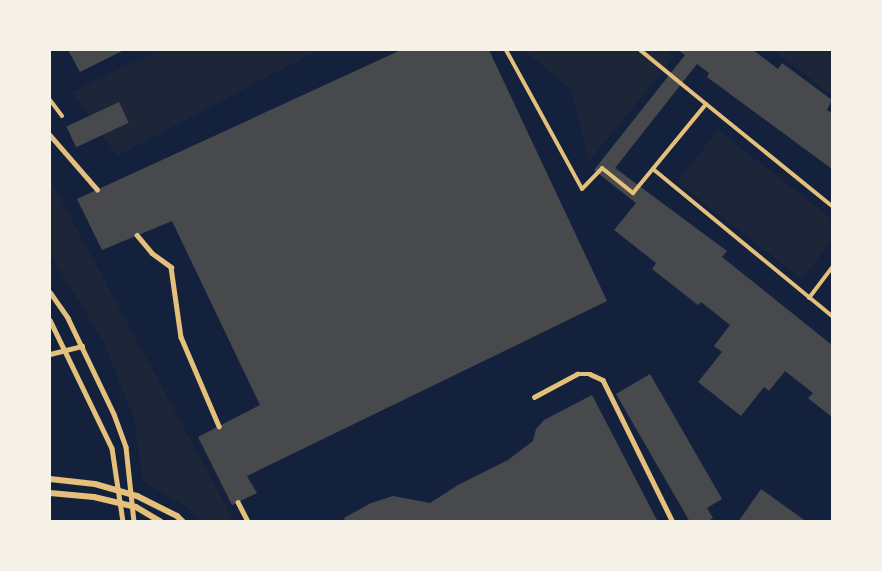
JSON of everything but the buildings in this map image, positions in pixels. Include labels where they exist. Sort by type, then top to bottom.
[{"type":"street","points":[[50,479],[95,484],[137,496],[160,506],[183,522]]},
{"type":"street","points":[[50,493],[136,507],[159,520]]},
{"type":"lane","points":[[50,135],[97,189]]},
{"type":"lane","points":[[137,236],[152,253],[171,267],[181,337],[219,426]]},
{"type":"lane","points":[[50,292],[68,318],[114,414],[126,447],[134,522]]},
{"type":"lane","points":[[50,320],[112,448],[123,522]]},
{"type":"lane","points":[[50,354],[82,346]]},
{"type":"lane","points":[[534,397],[577,374],[590,374],[603,380],[673,522]]},
{"type":"lane","points":[[238,502],[248,522]]},
{"type":"path","points":[[507,50],[582,189],[602,168],[633,193],[706,104]]},
{"type":"path","points":[[640,50],[832,206]]},
{"type":"path","points":[[50,100],[62,116]]},
{"type":"path","points":[[653,169],[832,316]]},
{"type":"path","points":[[809,298],[832,268]]},
{"type":"shaded area","points":[[158,50],[319,50],[117,156],[72,92]]},
{"type":"shaded area","points":[[524,50],[665,50],[674,57],[589,161],[571,90]]},
{"type":"shaded area","points":[[773,50],[832,50],[832,95]]},
{"type":"shaded area","points":[[718,130],[832,219],[832,240],[802,279],[677,182]]},
{"type":"shaded area","points":[[50,179],[234,521],[204,521],[185,506],[144,482],[133,415],[104,343],[50,254]]}]
